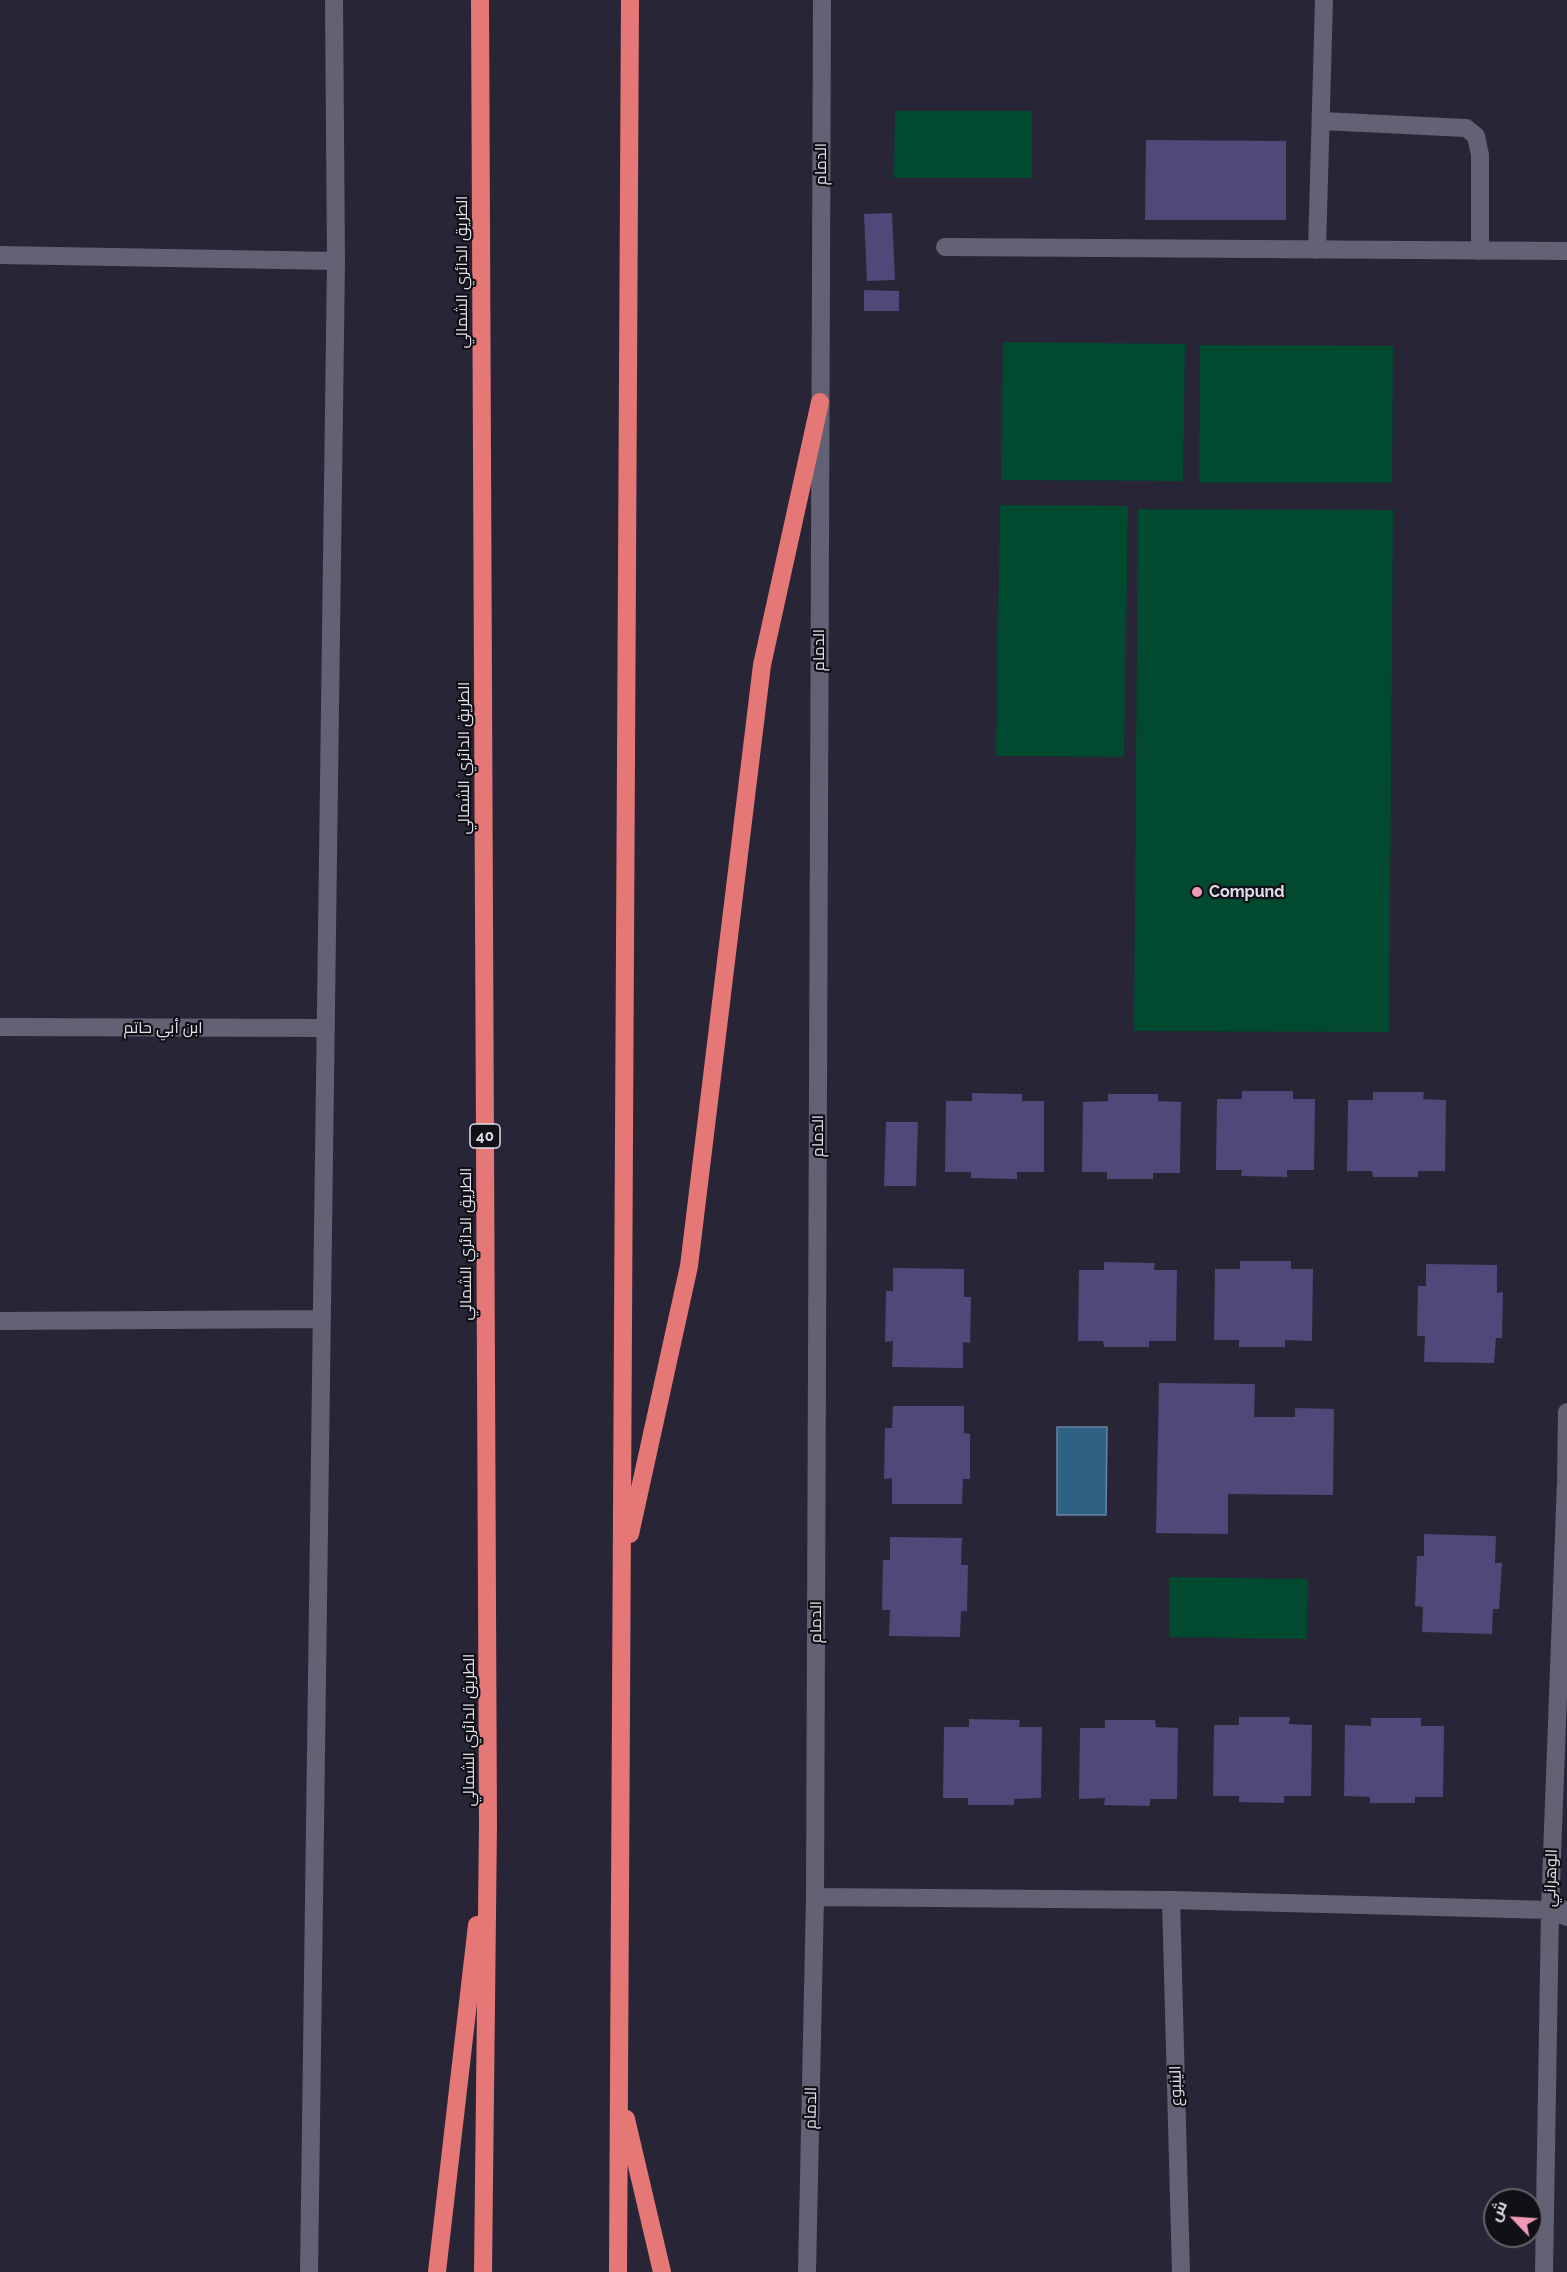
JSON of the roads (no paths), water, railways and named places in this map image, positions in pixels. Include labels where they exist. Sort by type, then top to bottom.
[{"type":"highway","name":"الطريق الدائري الشمالي","points":[[480,0],[488,1824],[483,2272]]},
{"type":"highway","points":[[618,2272],[630,0]]},
{"type":"highway","points":[[622,1571],[689,1266],[762,665],[820,402]]},
{"type":"highway","points":[[437,2272],[488,1824]]},
{"type":"highway","points":[[620,2091],[662,2272]]},
{"type":"street","points":[[309,2272],[336,261],[334,0]]},
{"type":"street","name":"الدمام","points":[[807,2272],[815,1897],[822,0]]},
{"type":"street","points":[[1317,250],[1324,0]]},
{"type":"street","points":[[1321,121],[1466,128],[1476,136],[1480,155],[1480,251]]},
{"type":"street","points":[[945,247],[1567,251]]},
{"type":"street","points":[[0,255],[336,261]]},
{"type":"street","name":"ابن أبي حاتم","points":[[0,1028],[326,1028]]},
{"type":"street","points":[[0,1321],[322,1319]]},
{"type":"street","name":"الوهراني","points":[[1544,2272],[1558,1910],[1567,1412]]},
{"type":"street","points":[[815,1897],[1171,1900],[1558,1910],[1567,1917]]},
{"type":"street","name":"الينبوع","points":[[1171,1900],[1181,2272]]},
{"type":"water","points":[[1057,1427],[1107,1427],[1106,1515],[1057,1515]]},
{"type":"place","name":"Compund","points":[[1197,892]]}]
